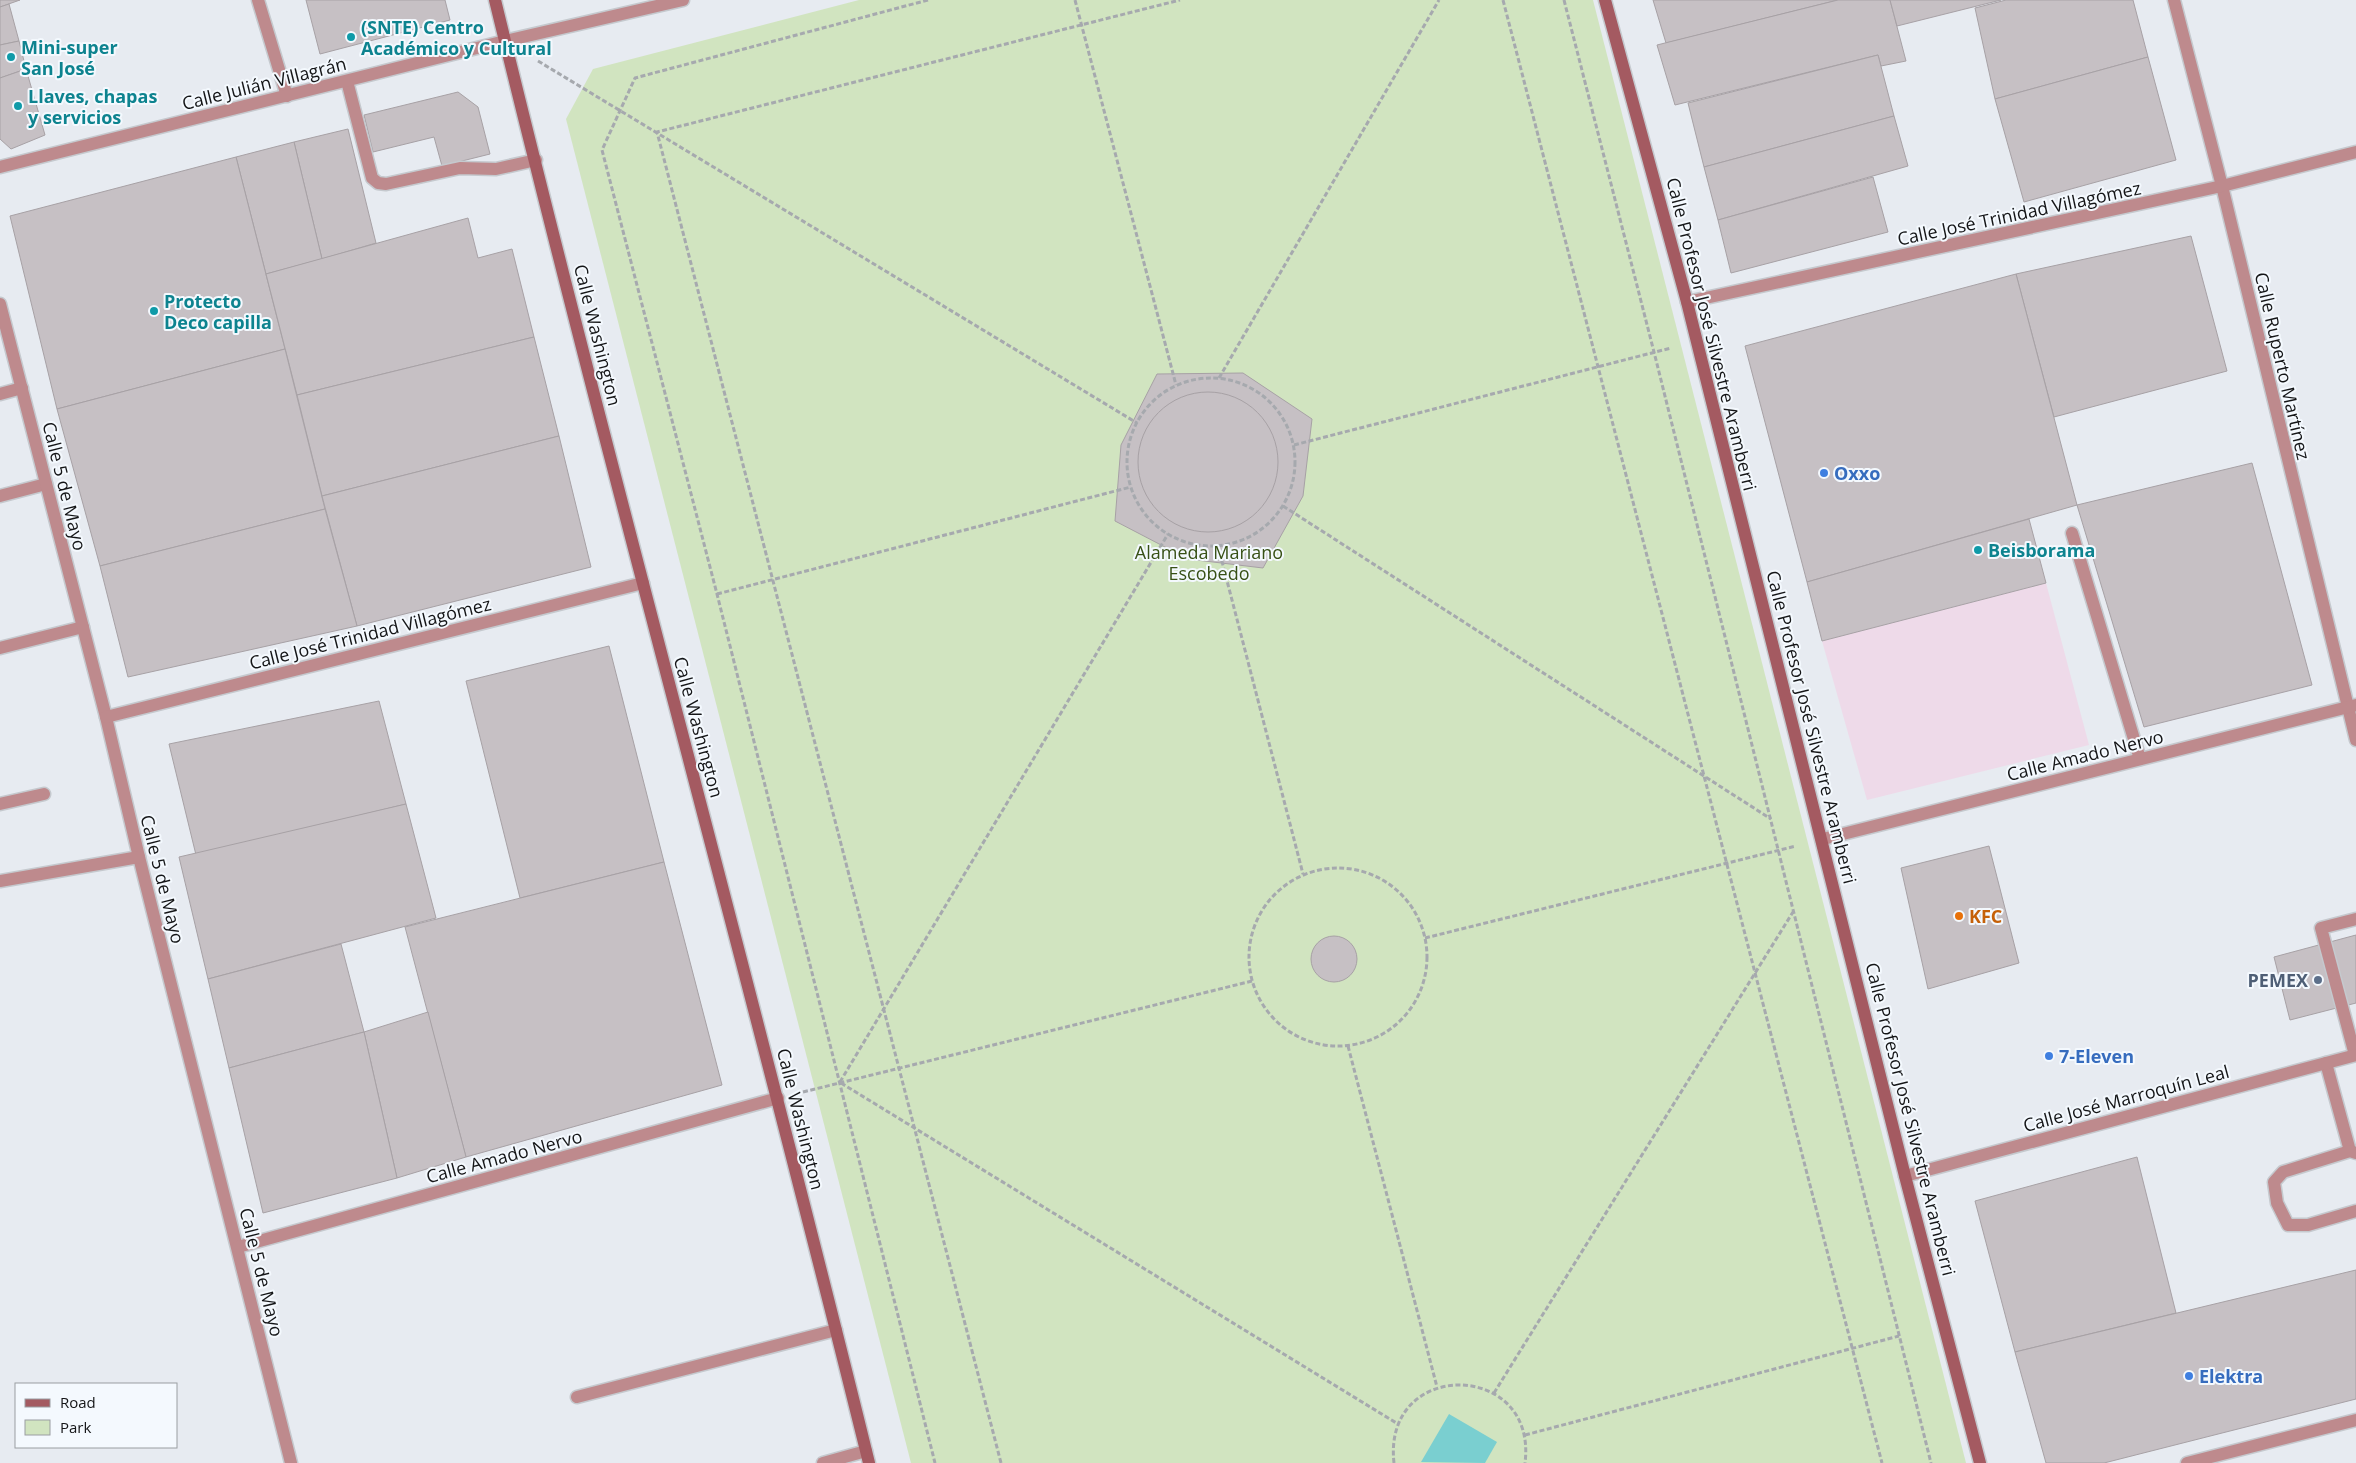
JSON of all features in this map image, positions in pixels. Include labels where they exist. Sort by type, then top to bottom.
[{"type":"main road","name":"Calle Washington","points":[[495,0],[643,583],[778,1098],[868,1457]]},
{"type":"main road","name":"Calle Profesor José Silvestre Aramberri","points":[[1605,0],[1687,302],[1906,1176],[1980,1463]]},
{"type":"street","points":[[258,0],[287,96]]},
{"type":"street","name":"Calle Julián Villagrán","points":[[0,167],[683,0]]},
{"type":"street","name":"Calle Ruperto Martínez","points":[[2174,0],[2352,706],[2356,740]]},
{"type":"street","points":[[346,81],[372,178],[378,183],[386,184],[460,168],[496,169],[536,160]]},
{"type":"street","name":"Calle José Trinidad Villagómez","points":[[1687,302],[2222,186],[2356,152]]},
{"type":"street","name":"Calle 5 de Mayo","points":[[0,304],[106,717],[138,856],[291,1463]]},
{"type":"street","points":[[0,394],[22,388]]},
{"type":"street","points":[[0,496],[46,484]]},
{"type":"street","points":[[2072,533],[2140,760]]},
{"type":"street","name":"Calle José Trinidad Villagómez","points":[[106,717],[643,583]]},
{"type":"street","points":[[0,648],[83,628]]},
{"type":"street","name":"Calle Amado Nervo","points":[[1823,839],[2352,706]]},
{"type":"street","points":[[0,804],[44,794]]},
{"type":"street","points":[[0,881],[138,856]]},
{"type":"street","points":[[2355,1055],[2321,928],[2356,919]]},
{"type":"street","name":"Calle José Marroquín Leal","points":[[1906,1176],[2355,1055]]},
{"type":"street","points":[[2326,1063],[2353,1152],[2283,1172],[2274,1182],[2277,1203],[2288,1225],[2308,1225],[2356,1211]]},
{"type":"street","name":"Calle Amado Nervo","points":[[238,1247],[778,1098]]},
{"type":"street","points":[[577,1397],[836,1330]]},
{"type":"street","points":[[2187,1463],[2356,1420]]},
{"type":"street","points":[[823,1463],[868,1457]]},
{"type":"path","points":[[928,0],[635,78],[602,150],[717,594],[935,1463]]},
{"type":"path","points":[[1076,0],[1176,385]]},
{"type":"path","points":[[657,132],[1180,0]]},
{"type":"path","points":[[1219,378],[1438,0]]},
{"type":"path","points":[[1503,0],[1882,1463]]},
{"type":"path","points":[[1564,0],[1654,352],[1931,1463]]},
{"type":"path","points":[[505,42],[657,132],[1136,423]]},
{"type":"path","points":[[657,132],[1001,1463]]},
{"type":"path","points":[[1294,445],[1696,341]]},
{"type":"path","points":[[1219,378],[1245,384],[1268,399],[1284,420],[1294,445],[1295,466],[1292,487],[1283,506],[1266,526],[1244,540],[1218,546],[1198,545],[1168,534],[1148,517],[1138,503],[1131,487],[1127,465],[1136,423],[1160,395],[1176,385],[1197,379],[1219,378]]},
{"type":"path","points":[[717,594],[1131,487]]},
{"type":"path","points":[[1283,506],[1770,819]]},
{"type":"path","points":[[840,1083],[883,1008],[1168,534]]},
{"type":"path","points":[[1218,546],[1303,874]]},
{"type":"path","points":[[1425,938],[1823,839]]},
{"type":"path","points":[[1328,868],[1354,869],[1379,877],[1400,893],[1416,914],[1425,938],[1427,962],[1422,987],[1410,1009],[1394,1028],[1372,1040],[1348,1046],[1327,1046],[1313,1042],[1288,1031],[1272,1018],[1260,1000],[1252,981],[1248,960],[1250,938],[1257,918],[1269,900],[1285,885],[1303,874],[1328,868]]},
{"type":"path","points":[[1494,1393],[1794,911]]},
{"type":"path","points":[[778,1098],[1252,981]]},
{"type":"path","points":[[1348,1046],[1437,1387]]},
{"type":"path","points":[[840,1083],[1398,1424]]},
{"type":"path","points":[[1525,1435],[1899,1336]]},
{"type":"path","points":[[1394,1463],[1392,1446],[1398,1424],[1407,1408],[1420,1396],[1437,1387],[1456,1383],[1476,1385],[1494,1393],[1508,1404],[1519,1419],[1525,1435],[1525,1463]]},
{"type":"shaded area","points":[[2046,583],[2089,745],[1867,800],[1822,641]]},
{"type":"green space","name":"Alameda Mariano Escobedo","points":[[859,0],[1593,0],[1966,1463],[911,1463],[566,119],[593,69]]},
{"type":"water","points":[[1449,1414],[1497,1442],[1485,1463],[1421,1462]]},
{"type":"building","points":[[0,0],[20,0],[0,7]]},
{"type":"building","name":"(SNTE) Centro Académico y Cultural","points":[[306,0],[445,0],[450,20],[320,54]]},
{"type":"building","points":[[1653,0],[1838,0],[1666,43]]},
{"type":"building","points":[[1838,0],[1890,0],[1906,61],[1881,66],[1878,55],[1675,105],[1657,45]]},
{"type":"building","points":[[1890,0],[2001,0],[1897,26]]},
{"type":"building","points":[[2006,0],[2133,0],[2148,57],[1995,99],[1975,8]]},
{"type":"building","points":[[9,4],[19,41],[0,45],[0,7]]},
{"type":"building","name":"Mini-super San José","points":[[19,41],[26,69],[0,78],[0,45]]},
{"type":"building","points":[[1878,55],[1894,116],[1704,167],[1688,103]]},
{"type":"building","points":[[2148,57],[2176,160],[2024,202],[1995,99]]},
{"type":"building","name":"Llaves, chapas y servicios","points":[[26,69],[45,135],[11,149],[0,139],[0,78]]},
{"type":"building","points":[[458,92],[478,107],[490,154],[442,166],[434,137],[373,152],[364,115]]},
{"type":"building","points":[[1894,116],[1908,166],[1718,220],[1704,167]]},
{"type":"building","points":[[348,129],[376,243],[322,259],[294,142]]},
{"type":"building","points":[[294,142],[322,259],[266,274],[236,157]]},
{"type":"building","name":"Protecto Deco capilla","points":[[236,157],[285,349],[57,409],[10,216]]},
{"type":"building","points":[[1873,177],[1888,232],[1731,273],[1718,220]]},
{"type":"building","points":[[468,218],[478,258],[512,249],[534,337],[297,395],[266,274]]},
{"type":"building","points":[[2191,236],[2227,371],[2054,417],[2016,274]]},
{"type":"building","points":[[2016,274],[2077,505],[1807,582],[1745,346]]},
{"type":"building","points":[[534,337],[559,436],[322,496],[297,395]]},
{"type":"building","points":[[285,349],[325,509],[100,566],[57,409]]},
{"type":"building","points":[[1243,373],[1312,419],[1303,496],[1263,568],[1188,559],[1115,521],[1121,445],[1157,374]]},
{"type":"building","points":[[1208,392],[1222,393],[1235,397],[1257,413],[1273,435],[1277,448],[1277,476],[1273,489],[1257,511],[1235,527],[1222,531],[1208,532],[1194,531],[1181,527],[1159,511],[1143,489],[1139,476],[1138,462],[1139,448],[1143,435],[1159,413],[1181,397],[1194,393]]},
{"type":"building","points":[[559,436],[591,567],[357,626],[322,496]]},
{"type":"building","points":[[2252,463],[2312,685],[2144,727],[2077,505]]},
{"type":"building","points":[[325,509],[357,626],[128,677],[100,566]]},
{"type":"building","name":"Beisborama","points":[[2029,519],[2046,583],[1822,641],[1807,582]]},
{"type":"building","points":[[609,646],[664,862],[520,898],[466,681]]},
{"type":"building","points":[[379,701],[406,804],[196,855],[169,744]]},
{"type":"building","points":[[406,804],[436,918],[208,979],[179,857]]},
{"type":"building","name":"KFC","points":[[1989,846],[2019,963],[1928,989],[1901,868]]},
{"type":"building","points":[[664,862],[722,1085],[466,1157],[405,927]]},
{"type":"building","name":"PEMEX","points":[[2356,935],[2356,1003],[2290,1020],[2274,957]]},
{"type":"building","points":[[1334,936],[1347,940],[1353,946],[1357,959],[1353,972],[1347,978],[1334,982],[1321,978],[1315,972],[1311,959],[1315,946],[1321,940]]},
{"type":"building","points":[[341,944],[364,1032],[229,1068],[208,979]]},
{"type":"building","points":[[428,1012],[466,1157],[397,1178],[364,1032]]},
{"type":"building","points":[[364,1032],[397,1178],[263,1213],[229,1068]]},
{"type":"building","points":[[2137,1157],[2176,1313],[2015,1352],[1975,1201]]},
{"type":"building","name":"Elektra","points":[[2356,1270],[2356,1399],[2104,1463],[2046,1463],[2015,1352]]},
{"type":"place","name":"(SNTE) Centro Académico y Cultural","points":[[351,37]]},
{"type":"place","name":"Mini-super San José","points":[[11,57]]},
{"type":"place","name":"Llaves, chapas y servicios","points":[[18,106]]},
{"type":"place","name":"Protecto Deco capilla","points":[[154,311]]},
{"type":"place","name":"Oxxo","points":[[1824,473]]},
{"type":"place","name":"Beisborama","points":[[1978,550]]},
{"type":"place","name":"KFC","points":[[1959,916]]},
{"type":"place","name":"PEMEX","points":[[2318,980]]},
{"type":"place","name":"7-Eleven","points":[[2049,1056]]},
{"type":"place","name":"Elektra","points":[[2189,1376]]}]
